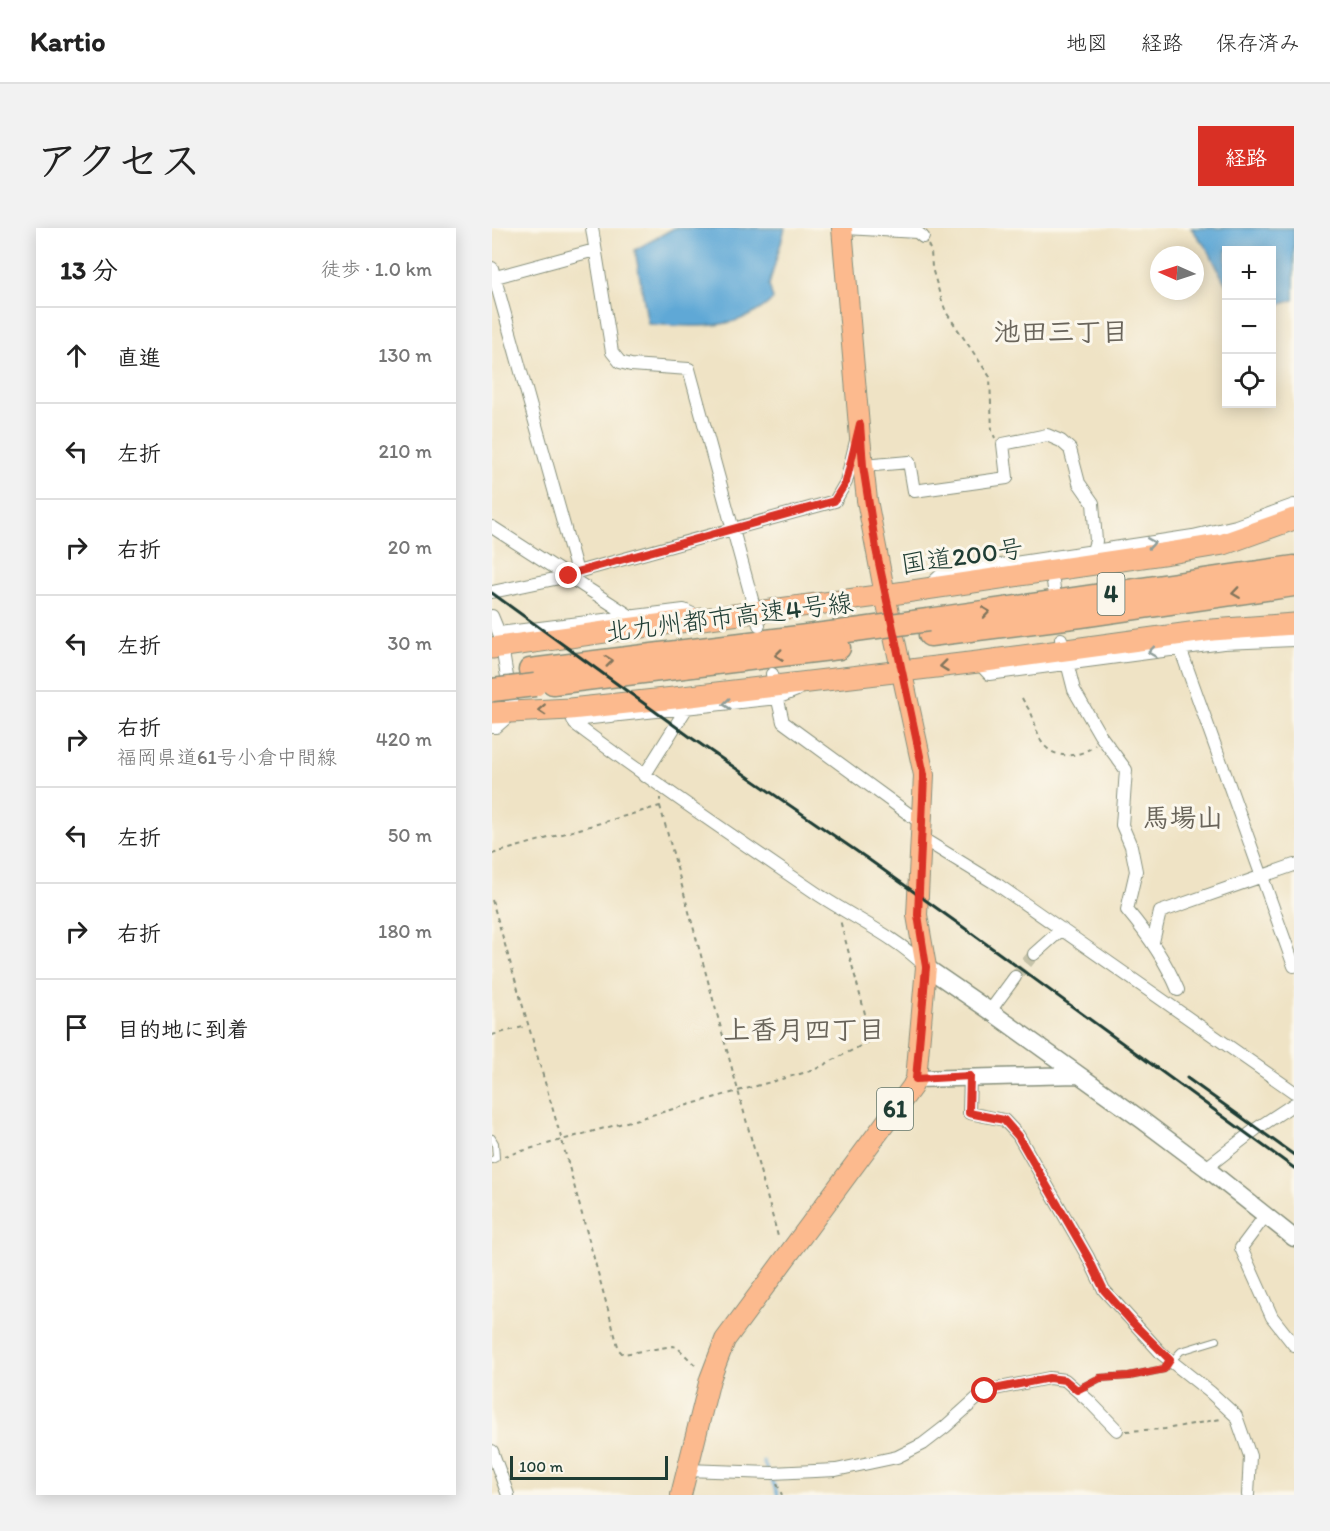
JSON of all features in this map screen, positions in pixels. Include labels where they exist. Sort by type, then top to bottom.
[{"type":"highway","name":"国道200号","points":[[498,643],[703,619],[758,619],[885,595],[1052,572],[1090,559],[1224,544],[1294,519]]},
{"type":"highway","points":[[1077,599],[1294,554]]},
{"type":"highway","name":"北九州都市高速4号線","points":[[492,690],[533,678],[929,628],[1077,599],[1294,567]]},
{"type":"highway","name":"北九州都市高速4号線","points":[[929,628],[1081,616],[1294,585]]},
{"type":"highway","points":[[502,713],[572,714],[1212,630],[1294,624]]},
{"type":"highway","name":"北九州都市高速4号線","points":[[492,674],[533,678]]},
{"type":"main road","name":"61","points":[[681,1495],[710,1379],[725,1340],[916,1079],[926,967],[918,915],[924,775],[885,595],[863,466],[844,228]]},
{"type":"street","points":[[592,228],[612,352],[620,362],[631,365],[689,369],[758,619]]},
{"type":"street","points":[[844,228],[916,232],[923,237]]},
{"type":"street","points":[[573,574],[493,274],[595,250]]},
{"type":"street","points":[[492,592],[573,574],[834,501],[846,482],[860,424]]},
{"type":"street","points":[[863,466],[909,462],[914,491],[1007,478],[1003,444],[1047,435],[1061,441],[1070,449],[1079,483],[1093,503],[1096,541],[1090,559]]},
{"type":"street","points":[[1090,559],[1236,526],[1294,505]]},
{"type":"street","points":[[492,527],[573,574],[630,616]]},
{"type":"street","points":[[498,643],[630,616],[684,610],[703,619]]},
{"type":"street","points":[[492,616],[498,643],[502,713],[496,727],[492,727]]},
{"type":"street","points":[[1178,990],[1153,942],[1127,910],[1136,871],[1131,846],[1122,825],[1126,770],[1100,735],[1074,690],[1064,651],[1180,648],[1223,643],[1294,640]]},
{"type":"street","points":[[1180,648],[1294,966]]},
{"type":"street","points":[[1294,1092],[920,830],[783,722],[775,686],[686,709],[572,714],[575,724],[659,787],[836,906],[913,954],[926,967],[1206,1168],[1294,1238]]},
{"type":"street","points":[[644,776],[686,709]]},
{"type":"street","points":[[1153,942],[1160,912],[1294,865]]},
{"type":"street","points":[[1034,954],[1062,929]]},
{"type":"street","points":[[990,1011],[1015,977]]},
{"type":"street","points":[[916,1079],[1077,1075]]},
{"type":"street","points":[[970,1076],[969,1113],[1004,1120],[1018,1136],[1104,1290],[1140,1331],[1170,1360],[1236,1416],[1250,1456],[1248,1495]]},
{"type":"street","points":[[1206,1168],[1256,1129],[1294,1104]]},
{"type":"street","points":[[1265,1216],[1241,1248],[1272,1317],[1294,1345]]},
{"type":"street","points":[[686,1470],[772,1473],[836,1470],[897,1457],[922,1444],[945,1427],[985,1391],[1049,1378],[1065,1380],[1117,1430]]},
{"type":"street","points":[[492,1451],[508,1495]]},
{"type":"lane","points":[[492,1138],[495,1143],[494,1159]]},
{"type":"lane","points":[[1077,1390],[1100,1378],[1129,1376],[1164,1369],[1170,1360],[1181,1351],[1217,1340]]},
{"type":"path","points":[[923,237],[931,251],[932,268],[946,312],[990,377],[992,431],[996,439],[1003,444]]},
{"type":"path","points":[[1022,698],[1042,743],[1058,754],[1073,756],[1088,751],[1097,743],[1100,735]]},
{"type":"path","points":[[659,787],[660,806],[784,1257]]},
{"type":"path","points":[[492,854],[660,806]]},
{"type":"path","points":[[492,900],[562,1140],[619,1350],[623,1354],[677,1347],[710,1379]]},
{"type":"path","points":[[494,1159],[814,1071],[872,1040],[836,906]]},
{"type":"path","points":[[492,1035],[527,1026]]},
{"type":"path","points":[[1117,1430],[1165,1429],[1236,1416]]},
{"type":"water","points":[[674,228],[785,228],[769,285],[773,299],[760,310],[730,322],[698,326],[648,324],[635,250]]},
{"type":"water","points":[[1191,228],[1294,228],[1294,300],[1276,306],[1276,246],[1222,246],[1222,277],[1208,250]]},
{"type":"waterway","points":[[763,1461],[767,1470]]},
{"type":"waterway","points":[[770,1476],[778,1495]]},
{"type":"tunnel","points":[[1015,977],[1034,954]]},
{"type":"railway","points":[[492,593],[693,739],[963,927],[1294,1168]]},
{"type":"railway","points":[[1187,1078],[1294,1155]]},
{"type":"district","name":"池田三丁目","points":[[1061,332]]},
{"type":"district","name":"馬場山","points":[[1183,818]]},
{"type":"district","name":"上香月四丁目","points":[[804,1030]]},
{"type":"route","points":[[569,576],[834,501],[846,482],[860,424],[867,500],[924,775],[918,915],[926,967],[916,1079],[970,1076],[969,1113],[1004,1120],[1018,1136],[1088,1257],[1104,1290],[1170,1360],[1164,1369],[1129,1376],[1100,1378],[1077,1390],[1065,1380],[1049,1378],[1030,1380],[985,1391]]}]
